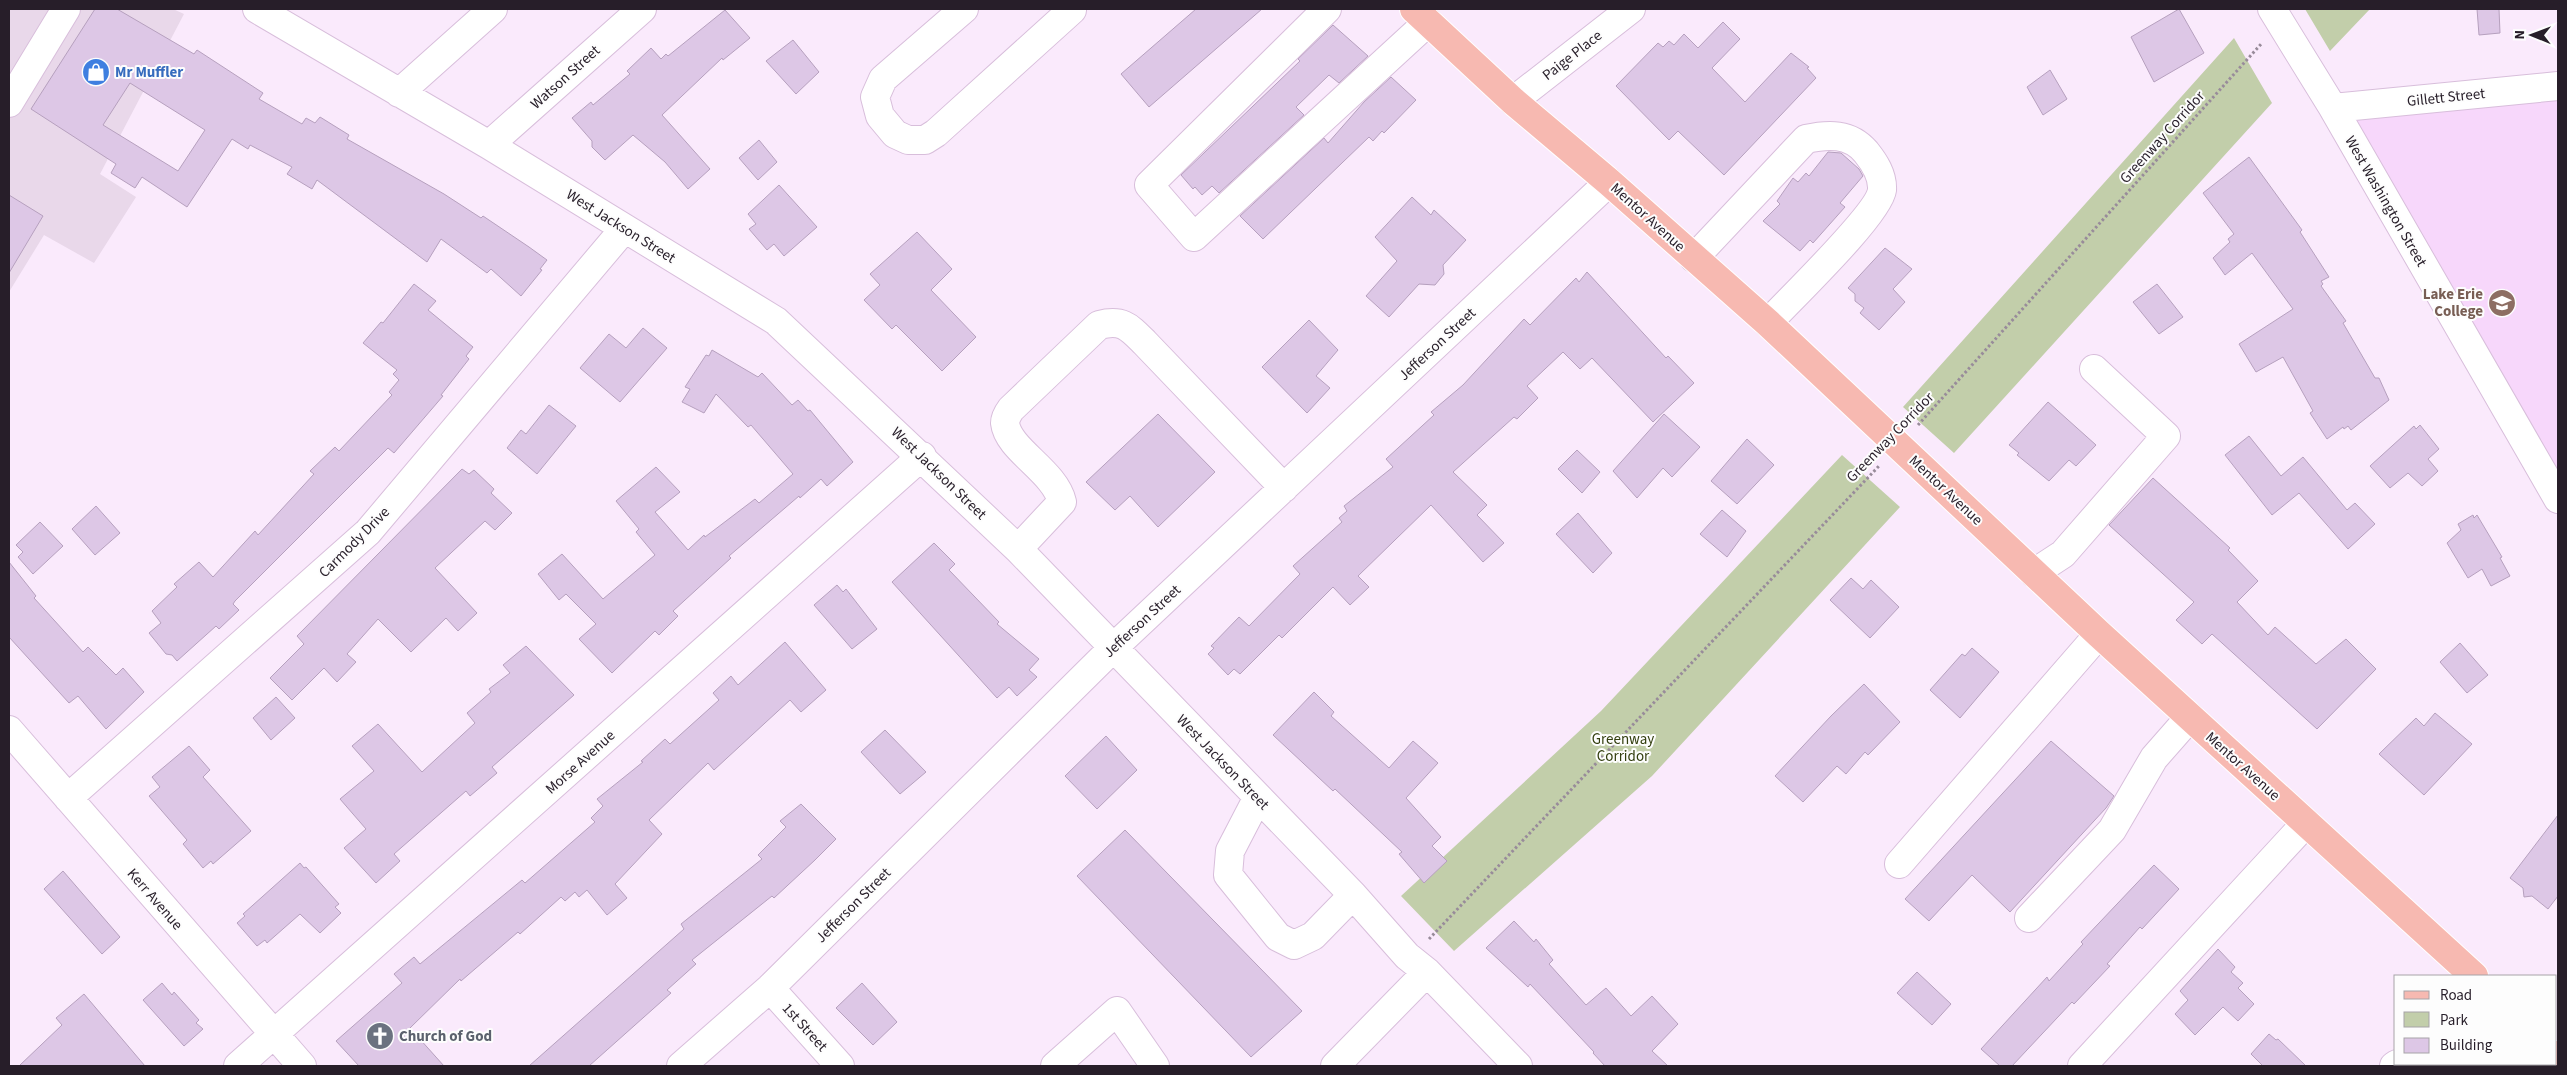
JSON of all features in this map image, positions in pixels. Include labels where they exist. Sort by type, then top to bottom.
[{"type":"main road","name":"Mentor Avenue","points":[[1421,15],[1513,101],[1609,182],[1768,323],[2099,634],[2473,975]]},
{"type":"street","points":[[9,103],[66,9]]},
{"type":"street","name":"West Jackson Street","points":[[257,9],[488,145],[776,321],[922,456],[1018,549],[1353,895],[1417,964],[1518,1066]]},
{"type":"street","points":[[399,93],[492,9]]},
{"type":"street","name":"Watson Street","points":[[488,145],[642,9]]},
{"type":"street","points":[[964,9],[883,78],[876,97],[880,116],[895,134],[908,140],[925,140],[936,134],[1071,9]]},
{"type":"street","points":[[1327,9],[1149,185],[1194,237],[1421,15]]},
{"type":"street","name":"Paige Place","points":[[1513,101],[1631,9]]},
{"type":"street","name":"West Washington Street","points":[[2276,16],[2333,108],[2558,499]]},
{"type":"street","name":"Gillett Street","points":[[2333,108],[2558,86]]},
{"type":"street","points":[[1694,258],[1806,139],[1826,134],[1840,135],[1861,146],[1877,165],[1882,190],[1867,219],[1768,323]]},
{"type":"street","name":"Jefferson Street","points":[[681,1066],[770,988],[1113,648],[1609,182]]},
{"type":"street","name":"Carmody Drive","points":[[68,798],[368,532],[624,229]]},
{"type":"street","points":[[1018,549],[1062,502],[1059,489],[1008,434],[1005,421],[1011,409],[1099,326],[1112,322],[1128,326],[1284,488]]},
{"type":"street","points":[[2034,572],[2063,554],[2166,436],[2094,369]]},
{"type":"street","name":"Morse Avenue","points":[[238,1066],[922,456]]},
{"type":"street","points":[[1899,864],[2099,634]]},
{"type":"street","points":[[2029,918],[2112,830],[2154,758],[2190,717]]},
{"type":"street","name":"Kerr Avenue","points":[[9,730],[273,1036],[302,1066]]},
{"type":"street","points":[[1258,797],[1230,850],[1228,875],[1278,937],[1294,945],[1313,936],[1353,895]]},
{"type":"street","points":[[2082,1066],[2306,823]]},
{"type":"street","points":[[1335,1066],[1417,964]]},
{"type":"street","name":"1st Street","points":[[770,988],[840,1066]]},
{"type":"street","points":[[1055,1066],[1117,1011],[1155,1066]]},
{"type":"path","name":"Greenway Corridor","points":[[1417,964],[1434,935],[1899,446],[2276,16]]},
{"type":"shaded area","points":[[9,9],[173,9],[184,14],[100,174],[136,197],[94,263],[44,235],[9,292]]},
{"type":"shaded area","name":"Lake Erie College","points":[[2558,86],[2558,499],[2333,108]]},
{"type":"green space","points":[[2305,9],[2370,9],[2330,51]]},
{"type":"green space","points":[[2234,38],[2272,103],[1954,453],[1903,407]]},
{"type":"green space","name":"Greenway Corridor","points":[[1842,455],[1900,507],[1652,776],[1454,951],[1401,896],[1601,711]]},
{"type":"building","points":[[95,9],[117,9],[194,54],[197,50],[263,93],[259,99],[302,124],[306,118],[315,123],[320,117],[349,135],[347,139],[444,194],[481,218],[483,216],[547,260],[540,269],[542,270],[521,296],[491,269],[487,273],[441,239],[427,262],[317,180],[312,189],[287,174],[292,167],[250,145],[248,149],[232,139],[187,207],[142,177],[135,188],[111,173],[116,164],[31,109]],"holes":[[[130,83],[205,130],[178,171],[103,125]]]},
{"type":"building","points":[[1196,9],[1262,9],[1149,107],[1121,74]]},
{"type":"building","points":[[2179,9],[2204,53],[2154,82],[2131,37]]},
{"type":"building","points":[[2477,9],[2499,9],[2500,33],[2479,35]]},
{"type":"building","points":[[725,10],[750,38],[723,60],[722,58],[662,115],[710,169],[688,189],[665,162],[633,135],[605,160],[592,147],[592,141],[572,118],[591,102],[593,105],[630,74],[627,71],[651,48],[661,59],[666,54],[668,56]]},
{"type":"building","points":[[1723,22],[1740,39],[1712,68],[1745,102],[1791,53],[1809,67],[1807,68],[1816,78],[1724,175],[1678,131],[1669,140],[1616,86],[1658,43],[1663,47],[1669,41],[1674,45],[1684,34],[1698,48]]},
{"type":"building","points":[[1333,25],[1368,56],[1339,83],[1329,75],[1296,107],[1304,115],[1219,193],[1212,186],[1202,195],[1195,187],[1193,189],[1181,175],[1300,61],[1298,59]]},
{"type":"building","points":[[793,40],[819,72],[796,94],[766,61]]},
{"type":"building","points":[[2050,70],[2067,99],[2043,115],[2027,87]]},
{"type":"building","points":[[1391,77],[1416,100],[1384,133],[1382,131],[1373,141],[1369,137],[1263,239],[1240,216],[1324,138],[1328,143],[1364,102]]},
{"type":"building","points":[[759,140],[777,162],[758,180],[739,158]]},
{"type":"building","points":[[1828,152],[1841,153],[1859,169],[1863,176],[1840,203],[1845,207],[1813,243],[1810,240],[1800,251],[1763,221],[1780,204],[1777,201],[1793,178],[1798,182],[1806,173],[1809,176]]},
{"type":"building","points":[[2249,157],[2302,230],[2300,232],[2329,277],[2321,281],[2323,284],[2321,286],[2346,321],[2343,323],[2375,378],[2379,378],[2389,400],[2351,430],[2348,426],[2344,429],[2343,427],[2327,439],[2310,413],[2313,411],[2283,357],[2256,372],[2239,344],[2293,309],[2252,253],[2225,275],[2213,258],[2230,242],[2228,239],[2234,234],[2203,193]]},
{"type":"building","points":[[779,185],[817,227],[784,256],[774,244],[767,250],[749,229],[756,224],[748,214]]},
{"type":"building","points":[[9,195],[43,216],[9,273]]},
{"type":"building","points":[[1412,197],[1431,215],[1434,210],[1466,240],[1443,265],[1444,274],[1435,285],[1419,284],[1389,317],[1366,296],[1397,261],[1375,237]]},
{"type":"building","points":[[917,232],[952,269],[931,290],[976,337],[942,371],[896,325],[892,329],[864,300],[880,285],[870,274]]},
{"type":"building","points":[[1885,248],[1912,269],[1893,289],[1905,302],[1879,330],[1860,313],[1864,308],[1855,301],[1855,294],[1848,288]]},
{"type":"building","points":[[1587,272],[1666,358],[1668,356],[1694,383],[1653,422],[1592,358],[1580,369],[1563,352],[1527,386],[1538,398],[1517,419],[1514,417],[1453,472],[1487,505],[1477,515],[1504,543],[1483,562],[1431,505],[1358,576],[1369,587],[1350,605],[1333,587],[1282,638],[1279,635],[1240,674],[1234,669],[1228,675],[1208,654],[1214,648],[1211,646],[1239,617],[1249,626],[1300,574],[1293,566],[1342,522],[1339,518],[1347,511],[1344,506],[1393,467],[1386,459],[1434,415],[1431,412],[1463,385],[1524,319],[1530,325],[1576,278],[1579,282]]},
{"type":"building","points":[[414,284],[436,301],[428,310],[473,347],[466,356],[469,359],[441,395],[443,396],[394,453],[388,448],[235,601],[233,604],[239,610],[219,629],[216,626],[177,661],[172,655],[166,654],[149,633],[161,623],[152,611],[177,587],[174,584],[199,562],[213,577],[255,531],[258,535],[314,474],[310,471],[335,447],[339,451],[392,395],[389,392],[399,380],[393,374],[397,370],[363,343],[381,322],[383,323]]},
{"type":"building","points":[[2157,284],[2183,317],[2159,334],[2133,302]]},
{"type":"building","points":[[1309,320],[1338,350],[1316,376],[1330,388],[1307,413],[1262,367]]},
{"type":"building","points":[[643,328],[667,348],[620,402],[580,368],[609,334],[626,348]]},
{"type":"building","points":[[712,350],[758,377],[762,373],[792,405],[798,400],[808,411],[810,410],[853,462],[827,486],[821,479],[729,556],[731,558],[673,611],[678,616],[659,635],[655,631],[612,673],[579,639],[596,624],[566,594],[559,600],[538,574],[562,554],[603,599],[655,555],[636,532],[639,529],[616,501],[656,467],[680,492],[655,512],[688,550],[704,535],[705,537],[755,499],[759,503],[793,474],[751,425],[748,427],[716,394],[704,413],[682,402],[690,389],[685,387],[706,355],[709,356]]},
{"type":"building","points":[[2048,402],[2096,445],[2076,466],[2069,460],[2049,481],[2017,455],[2019,453],[2009,445]]},
{"type":"building","points":[[549,405],[576,426],[537,474],[507,448],[521,430],[526,434]]},
{"type":"building","points":[[1158,414],[1215,472],[1158,527],[1130,496],[1115,510],[1086,482]]},
{"type":"building","points":[[1664,414],[1700,447],[1672,477],[1663,468],[1637,498],[1613,471]]},
{"type":"building","points":[[2420,425],[2439,449],[2428,459],[2438,471],[2422,486],[2408,473],[2390,488],[2370,466],[2414,426],[2416,429]]},
{"type":"building","points":[[2249,436],[2281,476],[2303,457],[2347,510],[2355,503],[2375,524],[2348,549],[2299,493],[2272,515],[2225,455]]},
{"type":"building","points":[[1747,439],[1774,465],[1737,504],[1711,481]]},
{"type":"building","points":[[1577,450],[1600,472],[1582,493],[1558,469]]},
{"type":"building","points":[[462,469],[469,474],[474,470],[494,489],[491,493],[512,513],[495,530],[485,521],[435,568],[477,613],[458,631],[446,618],[411,652],[378,619],[347,654],[356,662],[337,682],[324,668],[292,700],[270,678],[304,644],[297,636]]},
{"type":"building","points":[[2153,478],[2230,548],[2228,550],[2258,581],[2237,602],[2268,635],[2275,627],[2316,664],[2346,639],[2376,669],[2317,729],[2212,634],[2202,644],[2176,620],[2194,602],[2109,525]]},
{"type":"building","points":[[96,506],[120,533],[95,555],[72,529]]},
{"type":"building","points":[[1722,510],[1746,531],[1727,557],[1700,534]]},
{"type":"building","points":[[1578,513],[1612,553],[1593,573],[1556,534]]},
{"type":"building","points":[[2473,515],[2474,518],[2477,515],[2502,557],[2500,558],[2510,576],[2491,586],[2482,569],[2468,578],[2447,543],[2461,530],[2458,524]]},
{"type":"building","points":[[40,522],[63,546],[33,574],[18,557],[23,552],[16,545]]},
{"type":"building","points":[[934,543],[955,564],[949,570],[999,622],[997,624],[1039,659],[1029,670],[1037,677],[1017,696],[1009,687],[997,698],[892,582]]},
{"type":"building","points":[[9,562],[36,596],[34,598],[83,652],[88,647],[116,675],[123,668],[144,692],[106,729],[78,696],[69,703],[9,637]]},
{"type":"building","points":[[1851,578],[1863,589],[1871,580],[1899,607],[1870,638],[1830,600]]},
{"type":"building","points":[[837,585],[843,592],[846,589],[877,629],[852,649],[814,605]]},
{"type":"building","points":[[785,642],[826,690],[801,712],[790,700],[714,770],[708,763],[649,820],[662,834],[615,884],[627,898],[607,915],[587,890],[579,897],[575,892],[565,901],[561,897],[520,934],[518,932],[461,981],[460,979],[410,1028],[444,1066],[359,1066],[336,1041],[402,983],[394,974],[414,957],[420,964],[522,880],[525,883],[595,822],[591,818],[603,806],[597,799],[643,762],[641,761],[665,739],[670,744],[719,700],[713,693],[731,676],[738,685]]},
{"type":"building","points":[[2460,643],[2488,675],[2467,693],[2440,662]]},
{"type":"building","points":[[526,646],[574,695],[492,767],[497,773],[470,796],[466,791],[394,854],[400,861],[376,883],[344,848],[366,829],[340,799],[374,771],[352,746],[378,724],[422,772],[475,723],[467,713],[491,692],[489,689],[510,673],[503,665]]},
{"type":"building","points":[[1972,648],[1999,672],[1960,718],[1930,690],[1962,654],[1965,656]]},
{"type":"building","points":[[1864,684],[1900,722],[1868,755],[1865,752],[1846,774],[1837,766],[1803,802],[1775,776]]},
{"type":"building","points":[[1314,692],[1334,712],[1331,716],[1389,768],[1413,741],[1438,763],[1406,798],[1441,837],[1432,846],[1447,861],[1424,883],[1399,854],[1402,852],[1335,789],[1333,791],[1273,735]]},
{"type":"building","points":[[276,697],[295,718],[271,740],[253,718]]},
{"type":"building","points":[[2435,713],[2472,744],[2424,795],[2379,754],[2416,718],[2424,726]]},
{"type":"building","points":[[885,730],[926,772],[900,794],[861,752]]},
{"type":"building","points":[[1106,736],[1137,770],[1097,809],[1065,776]]},
{"type":"building","points":[[2051,741],[2114,796],[2106,808],[2010,912],[1972,875],[1929,921],[1905,899]]},
{"type":"building","points":[[189,746],[210,770],[203,777],[251,831],[213,864],[211,861],[203,868],[183,844],[187,840],[149,796],[160,787],[152,777]]},
{"type":"building","points":[[801,804],[836,839],[815,860],[774,898],[772,896],[692,960],[696,964],[667,990],[671,993],[589,1066],[529,1066],[684,929],[681,924],[762,859],[758,855],[786,827],[780,821]]},
{"type":"building","points":[[2558,815],[2558,896],[2548,909],[2532,896],[2524,897],[2523,888],[2510,878]]},
{"type":"building","points":[[1125,830],[1302,1011],[1251,1057],[1077,876]]},
{"type":"building","points":[[300,863],[304,868],[306,867],[339,904],[335,907],[341,913],[320,933],[300,914],[267,943],[265,940],[257,946],[237,923],[245,916],[243,914]]},
{"type":"building","points":[[2154,865],[2179,889],[2142,929],[2140,927],[2107,964],[2110,966],[2074,1004],[2072,1002],[2012,1066],[2000,1066],[1981,1049],[2047,977],[2049,981],[2083,944],[2081,942]]},
{"type":"building","points":[[63,871],[120,937],[102,954],[44,889]]},
{"type":"building","points":[[1514,921],[1534,942],[1536,939],[1553,960],[1549,964],[1586,1005],[1606,988],[1631,1016],[1652,996],[1678,1024],[1652,1051],[1668,1066],[1605,1066],[1530,984],[1528,987],[1486,948]]},
{"type":"building","points":[[2218,949],[2235,967],[2231,972],[2243,983],[2238,988],[2254,1004],[2238,1021],[2223,1007],[2195,1035],[2175,1014],[2188,1000],[2180,991]]},
{"type":"building","points":[[1917,972],[1951,1004],[1932,1025],[1897,993]]},
{"type":"building","points":[[162,983],[172,995],[174,992],[199,1020],[196,1023],[203,1029],[184,1046],[143,1000]]},
{"type":"building","points":[[862,983],[897,1022],[873,1045],[836,1008]]},
{"type":"building","points":[[84,994],[145,1066],[19,1066],[62,1025],[56,1018]]},
{"type":"building","points":[[2269,1034],[2276,1040],[2278,1039],[2306,1066],[2263,1066],[2251,1054]]},
{"type":"place","name":"Mr Muffler","points":[[96,72]]},
{"type":"place","name":"Lake Erie College","points":[[2502,303]]},
{"type":"place","name":"Church of God","points":[[380,1036]]}]
